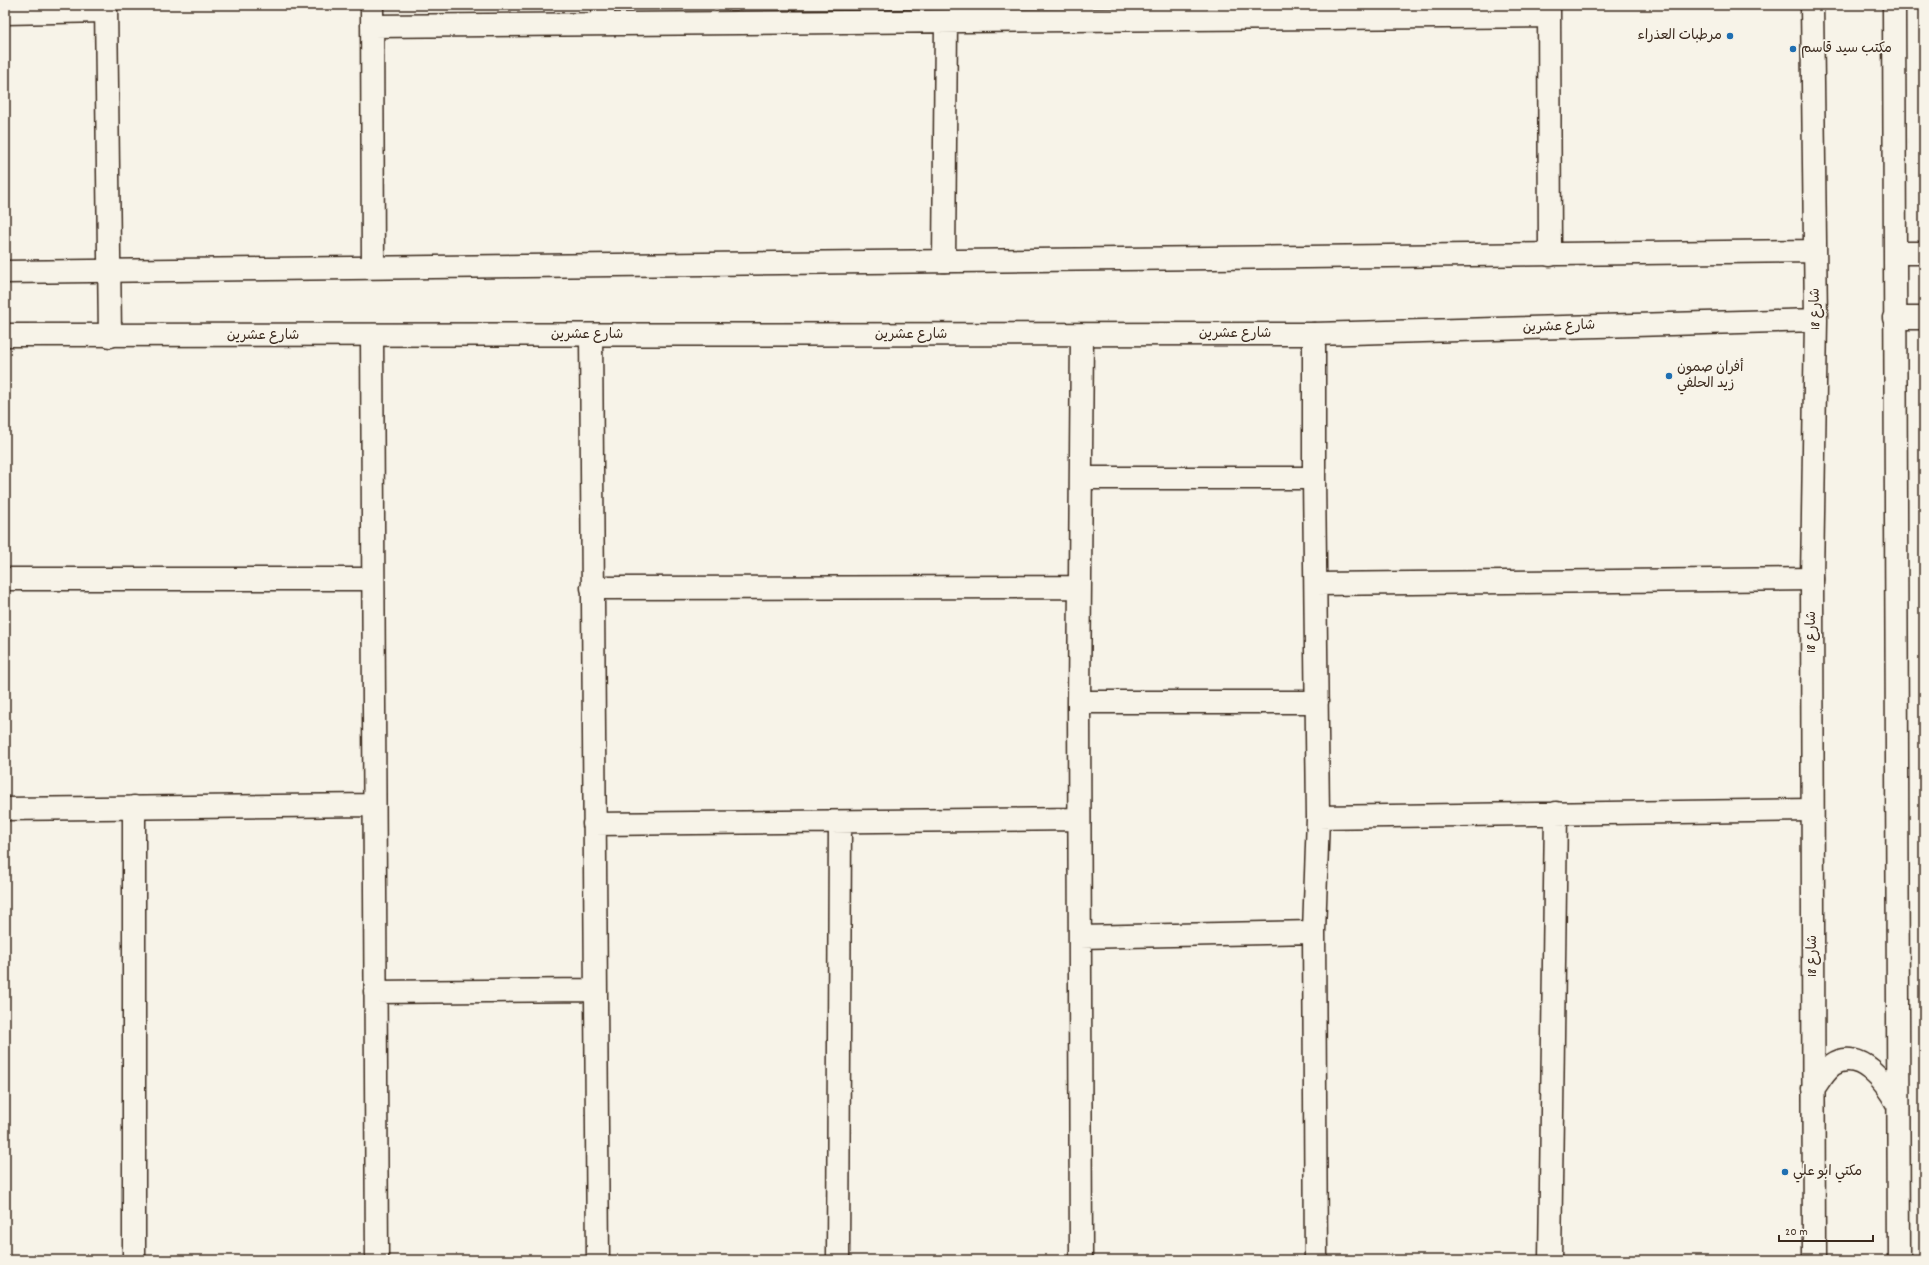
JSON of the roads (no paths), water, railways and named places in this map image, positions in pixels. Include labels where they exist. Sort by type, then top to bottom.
[{"type":"street","points":[[372,5],[373,267]]},
{"type":"street","name":"شارع 18","points":[[1812,5],[1816,320],[1812,579],[1814,1260]]},
{"type":"street","points":[[1894,5],[1894,318],[1899,1260]]},
{"type":"street","points":[[5,13],[106,8],[108,272],[110,336]]},
{"type":"street","points":[[372,26],[603,14],[946,22],[1548,11],[1550,255]]},
{"type":"street","points":[[944,261],[946,22]]},
{"type":"street","points":[[5,272],[1815,251]]},
{"type":"street","points":[[1895,253],[1924,253]]},
{"type":"street","points":[[1894,318],[1924,318]]},
{"type":"street","name":"شارع عشرين","points":[[5,335],[372,336],[1314,334],[1816,320]]},
{"type":"street","points":[[1081,1260],[1079,587],[1082,334]]},
{"type":"street","points":[[1314,334],[1318,817],[1314,932],[1316,1260]]},
{"type":"street","points":[[591,335],[598,1260]]},
{"type":"street","points":[[372,336],[377,1260]]},
{"type":"street","points":[[1081,478],[1314,478]]},
{"type":"street","points":[[5,579],[373,579]]},
{"type":"street","points":[[1316,584],[1812,579]]},
{"type":"street","points":[[592,588],[1079,587]]},
{"type":"street","points":[[1079,702],[1317,702]]},
{"type":"street","points":[[5,809],[374,805]]},
{"type":"street","points":[[134,807],[134,1260]]},
{"type":"street","points":[[1318,817],[1812,810]]},
{"type":"street","points":[[1550,1260],[1556,813]]},
{"type":"street","points":[[594,824],[1079,819]]},
{"type":"street","points":[[838,1260],[840,822]]},
{"type":"street","points":[[1080,937],[1314,932]]},
{"type":"street","points":[[375,992],[595,990]]},
{"type":"street","points":[[1813,1089],[1833,1065],[1844,1061],[1856,1062],[1875,1073],[1884,1082],[1898,1105]]},
{"type":"place","name":"مرطبات العذراء","points":[[1730,36]]},
{"type":"place","name":"مكتب سيد قاسم","points":[[1793,49]]},
{"type":"place","name":"أفران صمون زيد الحلفي","points":[[1669,376]]},
{"type":"place","name":"مكتي ابو علي","points":[[1785,1172]]}]
